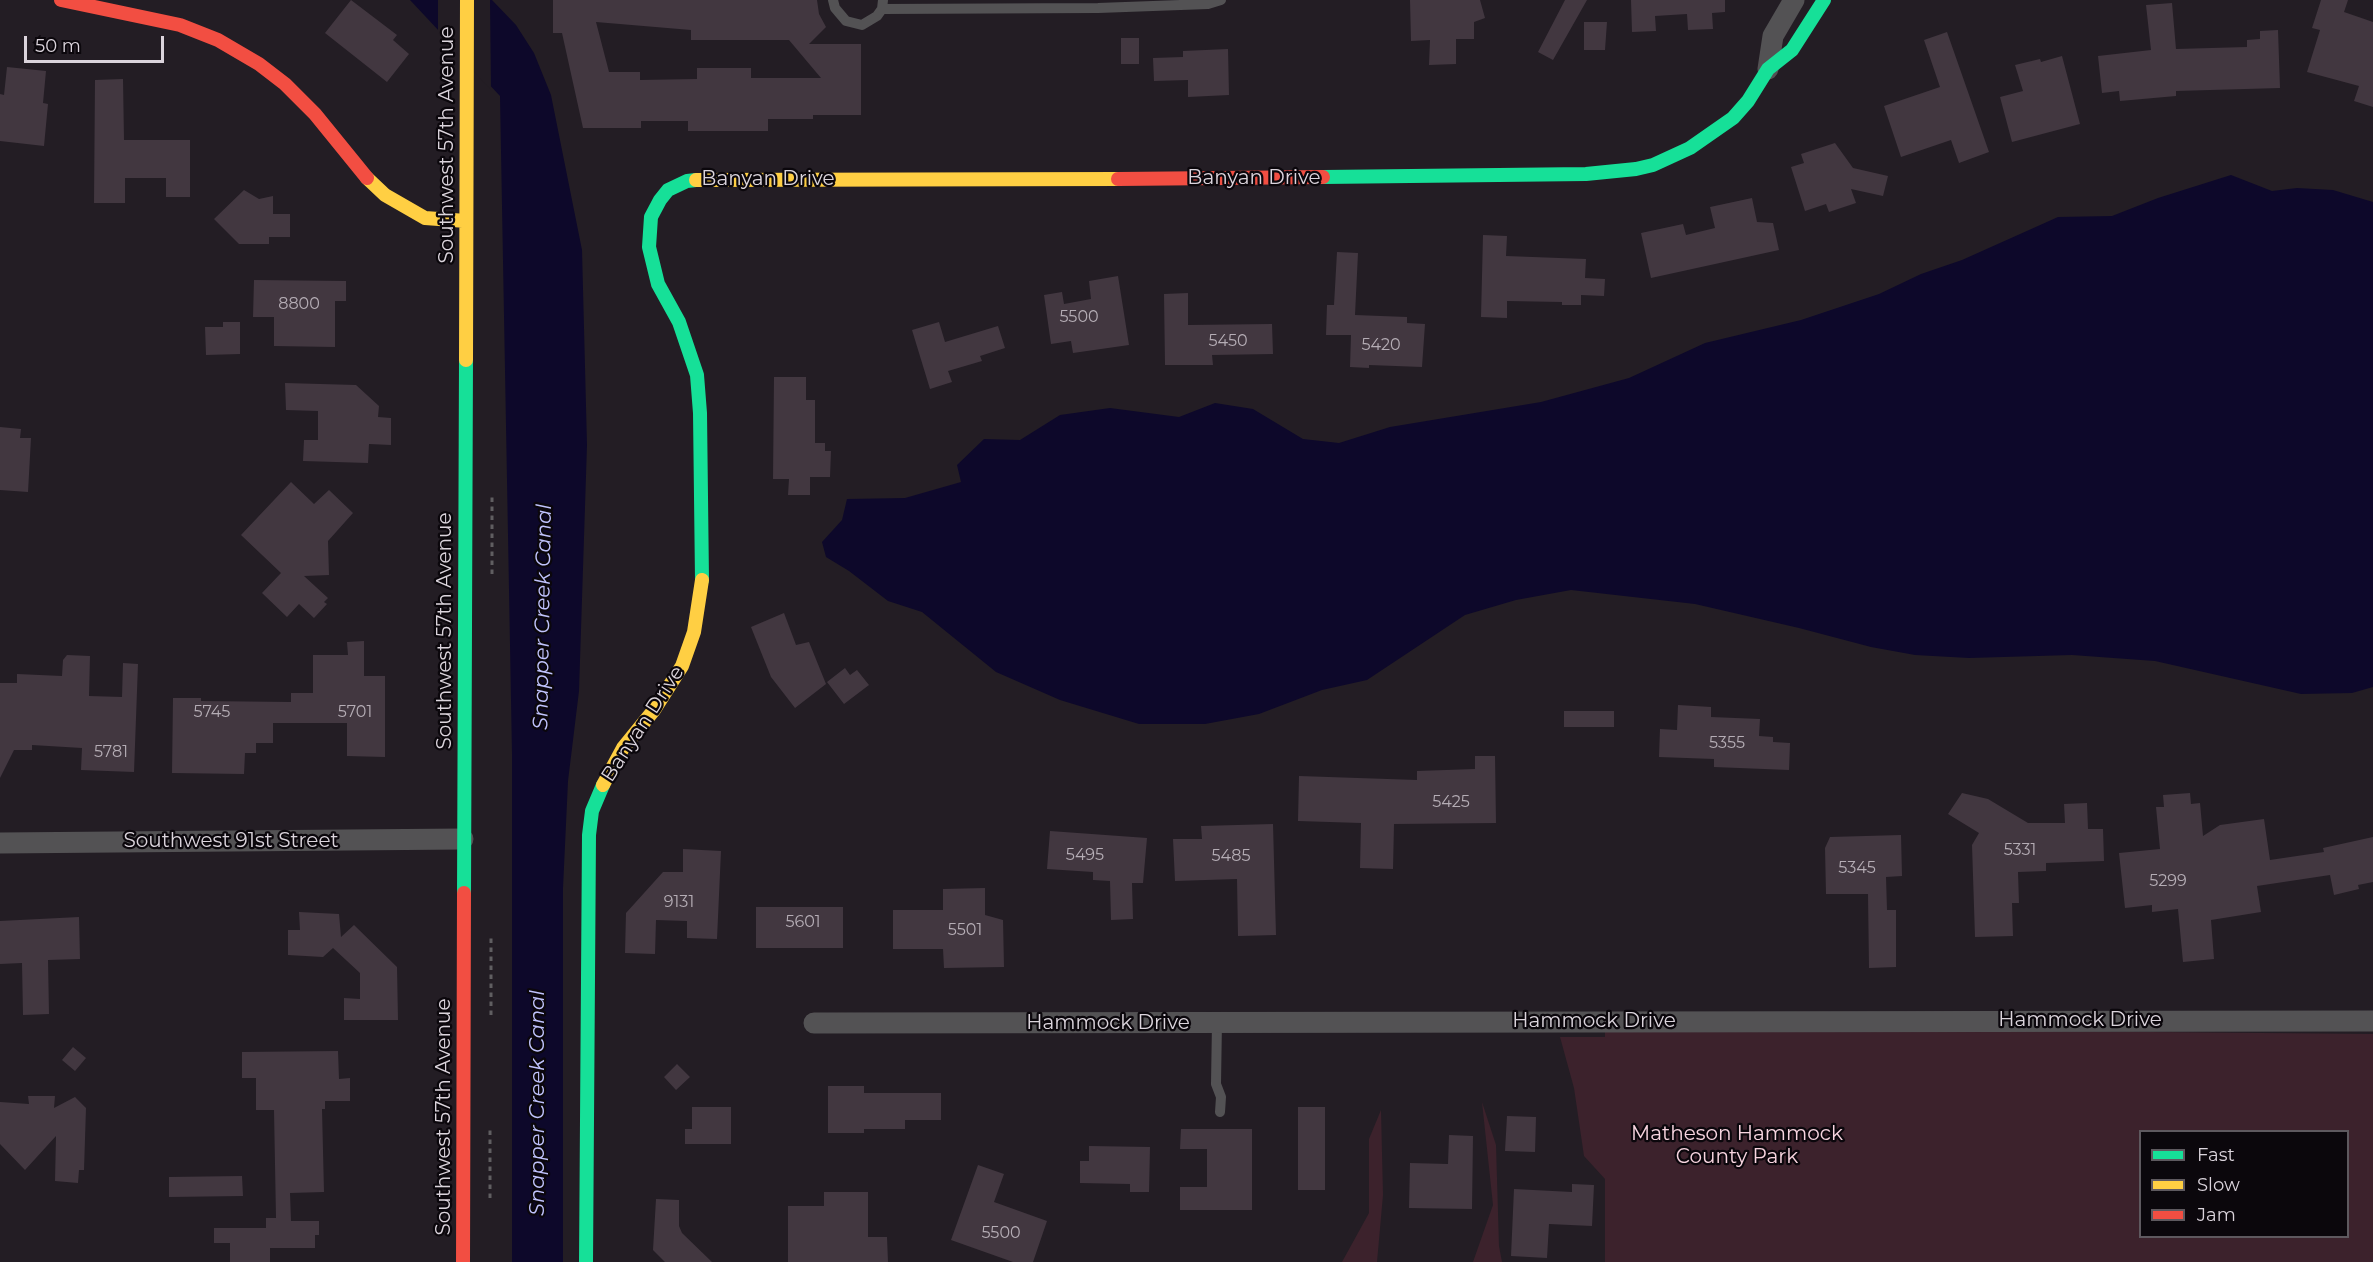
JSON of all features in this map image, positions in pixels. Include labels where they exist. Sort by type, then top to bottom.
[{"type":"street","points":[[61,0],[180,25],[218,40],[259,64],[285,84],[315,114],[373,184],[385,195],[425,218],[466,221]]},
{"type":"street","name":"Southwest 57th Avenue","points":[[463,1262],[466,0]]},
{"type":"street","name":"Banyan Drive","points":[[1768,69],[1773,36],[1794,0]]},
{"type":"street","name":"Banyan Drive","points":[[586,1262],[589,834],[592,811],[604,781],[623,748],[654,710],[682,666],[694,632],[702,584],[700,413],[697,375],[679,322],[658,284],[649,247],[651,217],[668,190],[687,181],[703,179],[1156,179],[1497,176],[1612,172],[1653,165],[1708,137],[1742,109],[1768,69],[1792,50],[1824,0]]},
{"type":"street","name":"Southwest 91st Street","points":[[0,843],[463,839]]},
{"type":"street","name":"Hammock Drive","points":[[814,1023],[2373,1021]]},
{"type":"lane","points":[[834,0],[839,16],[854,24],[871,22],[883,4],[1208,4],[1221,0]]},
{"type":"lane","points":[[1217,1022],[1216,1084],[1221,1097],[1220,1112]]},
{"type":"green space","name":"Matheson Hammock County Park","points":[[1605,1027],[2373,1034],[2373,1262],[1605,1262],[1605,1179],[1584,1156],[1574,1088],[1560,1037],[1605,1037]]},
{"type":"green space","points":[[1482,1102],[1496,1145],[1499,1246],[1502,1262],[1473,1262],[1493,1205]]},
{"type":"green space","points":[[1381,1110],[1383,1195],[1377,1262],[1342,1262],[1369,1213],[1369,1139]]},
{"type":"water","name":"Snapper Creek Canal","points":[[410,0],[492,0],[516,25],[534,53],[551,95],[582,250],[587,445],[579,691],[568,781],[563,888],[563,1262],[512,1262],[512,754],[500,96]]},
{"type":"water","points":[[2231,175],[2272,191],[2297,188],[2333,190],[2373,202],[2373,687],[2352,693],[2301,694],[2155,661],[2072,655],[1969,658],[1915,655],[1871,647],[1695,604],[1571,590],[1516,600],[1465,615],[1367,680],[1322,690],[1259,714],[1205,724],[1139,724],[1060,700],[996,672],[922,612],[888,601],[849,571],[826,557],[822,542],[842,520],[847,499],[905,498],[961,482],[957,465],[984,439],[1020,440],[1060,415],[1110,408],[1179,417],[1215,403],[1253,409],[1303,439],[1339,443],[1390,427],[1541,402],[1629,378],[1705,343],[1801,320],[1879,294],[2058,217],[2112,216],[2158,198]]},
{"type":"pier","points":[[438,0],[490,0],[491,90],[438,33]]},
{"type":"building","points":[[351,0],[397,35],[393,40],[409,54],[387,82],[325,33]]},
{"type":"building","points":[[553,0],[817,0],[819,14],[826,27],[809,44],[861,44],[861,115],[813,115],[813,119],[768,119],[768,131],[688,131],[688,121],[641,121],[641,128],[583,128],[562,33],[553,33]],"holes":[[[596,22],[691,30],[691,40],[789,40],[821,78],[751,78],[751,68],[697,68],[697,79],[640,80],[640,72],[609,72]]]},
{"type":"building","points":[[1410,0],[1480,0],[1485,18],[1474,22],[1474,39],[1456,39],[1456,64],[1429,65],[1430,40],[1411,41]]},
{"type":"building","points":[[1565,0],[1587,0],[1553,60],[1538,52]]},
{"type":"building","points":[[1631,0],[1725,0],[1725,12],[1712,13],[1713,29],[1688,30],[1687,14],[1655,16],[1656,31],[1632,32]]},
{"type":"building","points":[[2321,0],[2348,0],[2344,12],[2373,22],[2373,107],[2354,101],[2359,86],[2307,72],[2320,30],[2312,28]]},
{"type":"building","points":[[2172,3],[2176,49],[2247,47],[2247,40],[2260,39],[2260,31],[2278,30],[2280,88],[2176,91],[2176,96],[2120,101],[2119,91],[2102,93],[2098,56],[2151,50],[2146,5]]},
{"type":"building","points":[[1584,22],[1607,22],[1605,50],[1584,50]]},
{"type":"building","points":[[1947,32],[1989,152],[1959,163],[1951,140],[1901,157],[1884,106],[1940,87],[1924,40]]},
{"type":"building","points":[[1121,38],[1139,38],[1139,64],[1121,64]]},
{"type":"building","points":[[1228,49],[1229,95],[1188,97],[1188,80],[1154,81],[1153,58],[1183,57],[1183,51]]},
{"type":"building","points":[[2062,56],[2080,124],[2012,142],[2000,97],[2023,91],[2015,65],[2040,59],[2041,62]]},
{"type":"building","points":[[7,67],[46,71],[43,103],[48,104],[44,146],[0,141],[0,94],[4,95]]},
{"type":"building","points":[[123,79],[124,140],[190,140],[190,197],[166,197],[166,178],[125,178],[125,203],[94,203],[95,80]]},
{"type":"building","points":[[1835,143],[1853,168],[1888,176],[1883,196],[1851,189],[1856,203],[1829,212],[1826,204],[1805,211],[1791,167],[1804,163],[1801,154]]},
{"type":"building","points":[[244,190],[259,199],[273,196],[273,214],[290,214],[290,237],[269,237],[269,244],[239,244],[214,219]]},
{"type":"building","points":[[1752,198],[1757,222],[1773,223],[1779,250],[1651,278],[1641,233],[1683,224],[1686,235],[1715,228],[1710,207]]},
{"type":"building","points":[[1483,235],[1507,236],[1506,256],[1586,259],[1585,278],[1605,279],[1604,296],[1581,295],[1581,305],[1562,305],[1562,302],[1507,301],[1507,318],[1481,317]]},
{"type":"building","points":[[1337,252],[1358,253],[1355,315],[1407,317],[1407,323],[1425,324],[1422,367],[1369,365],[1369,368],[1350,367],[1351,335],[1326,335],[1327,305],[1334,305]]},
{"type":"building","points":[[1118,276],[1129,345],[1073,353],[1071,341],[1051,344],[1044,295],[1062,292],[1064,304],[1091,299],[1089,281]]},
{"type":"building","points":[[254,280],[346,281],[346,301],[335,301],[335,347],[274,346],[274,317],[253,317]]},
{"type":"building","points":[[1188,293],[1188,325],[1272,324],[1273,354],[1212,355],[1213,365],[1165,365],[1164,294]]},
{"type":"building","points":[[223,322],[240,322],[240,354],[206,355],[205,327],[223,327]]},
{"type":"building","points":[[939,322],[945,342],[998,326],[1005,348],[980,356],[982,361],[948,371],[952,382],[930,389],[912,330]]},
{"type":"building","points":[[774,377],[806,377],[806,400],[815,400],[815,443],[825,443],[825,451],[831,451],[830,477],[810,477],[810,495],[788,495],[789,479],[773,479]]},
{"type":"building","points":[[285,383],[356,385],[379,406],[378,417],[391,418],[391,445],[369,444],[368,463],[303,461],[304,440],[318,440],[318,411],[286,410]]},
{"type":"building","points":[[0,427],[21,429],[20,438],[31,438],[28,492],[0,490]]},
{"type":"building","points":[[291,482],[314,504],[329,490],[353,513],[328,541],[329,575],[304,576],[328,598],[324,602],[327,604],[314,618],[299,604],[287,617],[262,593],[281,573],[241,535]]},
{"type":"building","points":[[784,613],[796,645],[809,642],[826,684],[795,708],[771,677],[751,627]]},
{"type":"building","points":[[364,641],[364,676],[385,676],[385,757],[347,756],[347,723],[273,723],[273,743],[256,743],[256,753],[245,753],[244,774],[172,773],[173,698],[201,698],[201,701],[291,702],[291,693],[313,693],[313,655],[348,655],[347,642]]},
{"type":"building","points":[[67,655],[90,656],[89,696],[122,697],[123,663],[138,664],[134,772],[81,770],[82,748],[32,745],[32,750],[14,750],[0,778],[0,683],[17,683],[17,674],[62,676],[63,660]]},
{"type":"building","points":[[845,668],[850,675],[857,670],[869,685],[844,704],[827,682]]},
{"type":"building","points":[[1678,705],[1711,707],[1711,717],[1760,719],[1759,736],[1773,737],[1773,742],[1790,743],[1789,770],[1714,767],[1714,759],[1659,757],[1660,729],[1677,730]]},
{"type":"building","points":[[1564,711],[1614,711],[1614,727],[1564,727]]},
{"type":"building","points":[[1475,756],[1495,756],[1496,823],[1394,824],[1393,869],[1360,868],[1361,823],[1298,821],[1299,776],[1417,780],[1417,771],[1475,769]]},
{"type":"building","points":[[1962,793],[1988,799],[2028,823],[2065,823],[2064,804],[2087,803],[2088,829],[2103,829],[2104,861],[2046,863],[2046,871],[2018,872],[2019,903],[2012,903],[2013,936],[1975,937],[1972,845],[1979,833],[1948,814]]},
{"type":"building","points":[[2190,793],[2191,804],[2200,803],[2203,836],[2220,825],[2264,819],[2270,860],[2324,852],[2323,848],[2373,837],[2373,882],[2358,885],[2359,889],[2334,895],[2330,875],[2257,886],[2261,912],[2211,920],[2214,959],[2183,962],[2178,909],[2152,912],[2152,905],[2125,908],[2119,853],[2160,849],[2156,807],[2164,807],[2163,795]]},
{"type":"building","points":[[1273,824],[1276,935],[1238,936],[1237,879],[1175,881],[1173,839],[1202,839],[1201,826]]},
{"type":"building","points":[[1050,831],[1147,838],[1143,883],[1132,883],[1133,919],[1111,920],[1110,881],[1093,880],[1093,872],[1047,869]]},
{"type":"building","points":[[1901,835],[1902,876],[1886,877],[1887,910],[1896,910],[1896,967],[1869,968],[1868,894],[1826,894],[1825,848],[1830,837]]},
{"type":"building","points":[[683,849],[721,851],[717,939],[687,938],[687,921],[656,920],[655,954],[625,953],[626,913],[663,872],[683,872]]},
{"type":"building","points":[[985,888],[985,915],[1003,920],[1004,967],[944,968],[943,949],[893,949],[893,910],[943,910],[943,889]]},
{"type":"building","points":[[756,907],[843,907],[843,948],[756,948]]},
{"type":"building","points":[[299,912],[339,914],[341,937],[354,925],[397,967],[398,1020],[344,1020],[344,998],[360,999],[360,973],[333,948],[323,957],[288,955],[288,930],[300,930]]},
{"type":"building","points":[[79,917],[80,959],[48,960],[49,1014],[23,1015],[22,963],[0,964],[0,921]]},
{"type":"building","points":[[73,1047],[86,1058],[75,1071],[62,1060]]},
{"type":"building","points":[[338,1051],[339,1079],[350,1078],[350,1101],[325,1101],[325,1109],[322,1109],[324,1192],[290,1193],[291,1221],[319,1221],[319,1235],[315,1235],[315,1248],[270,1248],[270,1262],[230,1262],[230,1243],[214,1243],[214,1228],[266,1228],[266,1218],[276,1218],[274,1110],[256,1110],[256,1078],[242,1078],[242,1052]]},
{"type":"building","points":[[677,1064],[690,1077],[676,1090],[664,1077]]},
{"type":"building","points":[[828,1086],[864,1086],[864,1093],[941,1093],[941,1120],[905,1120],[905,1129],[864,1129],[864,1133],[828,1133]]},
{"type":"building","points":[[28,1096],[55,1096],[54,1108],[75,1097],[86,1108],[84,1170],[79,1170],[78,1183],[55,1181],[56,1136],[25,1170],[0,1144],[0,1102],[29,1104]]},
{"type":"building","points":[[692,1107],[731,1107],[731,1144],[685,1144],[685,1129],[692,1129]]},
{"type":"building","points":[[1298,1107],[1325,1107],[1325,1190],[1298,1190]]},
{"type":"building","points":[[1507,1116],[1536,1117],[1535,1152],[1505,1151]]},
{"type":"building","points":[[1181,1129],[1252,1129],[1252,1210],[1180,1210],[1180,1187],[1207,1187],[1207,1149],[1180,1149]]},
{"type":"building","points":[[1449,1135],[1473,1136],[1472,1209],[1409,1208],[1410,1163],[1448,1164]]},
{"type":"building","points":[[1089,1146],[1150,1147],[1149,1192],[1130,1192],[1130,1184],[1080,1183],[1080,1161],[1089,1161]]},
{"type":"building","points":[[978,1165],[1004,1174],[994,1202],[1047,1221],[1033,1262],[1013,1262],[951,1240]]},
{"type":"building","points":[[242,1176],[243,1196],[169,1197],[169,1177]]},
{"type":"building","points":[[1572,1184],[1594,1185],[1592,1226],[1549,1224],[1547,1258],[1511,1256],[1514,1189],[1572,1192]]},
{"type":"building","points":[[824,1192],[868,1192],[868,1237],[887,1237],[888,1262],[788,1262],[788,1206],[824,1206]]},
{"type":"building","points":[[656,1199],[679,1200],[679,1226],[682,1233],[712,1262],[665,1262],[653,1250]]},
{"type":"traffic: fast","points":[[1323,177],[1586,174],[1653,165],[1690,148],[1733,118],[1748,101],[1768,69],[1792,50],[1824,0]]},
{"type":"traffic: fast","points":[[696,180],[687,181],[668,190],[660,200],[651,217],[649,247],[658,284],[679,322],[697,375],[700,413],[702,580]]},
{"type":"traffic: fast","points":[[464,893],[466,360]]},
{"type":"traffic: fast","points":[[586,1262],[589,835],[592,811],[603,785]]},
{"type":"traffic: slow","points":[[466,360],[467,0]]},
{"type":"traffic: slow","points":[[367,178],[385,195],[425,218],[466,221]]},
{"type":"traffic: slow","points":[[696,180],[1118,179]]},
{"type":"traffic: slow","points":[[603,785],[623,748],[654,710],[682,666],[694,632],[702,580]]},
{"type":"traffic: jam","points":[[61,0],[180,25],[218,40],[259,64],[285,84],[315,114],[367,178]]},
{"type":"traffic: jam","points":[[1118,179],[1323,177]]},
{"type":"traffic: jam","points":[[463,1262],[464,893]]}]
